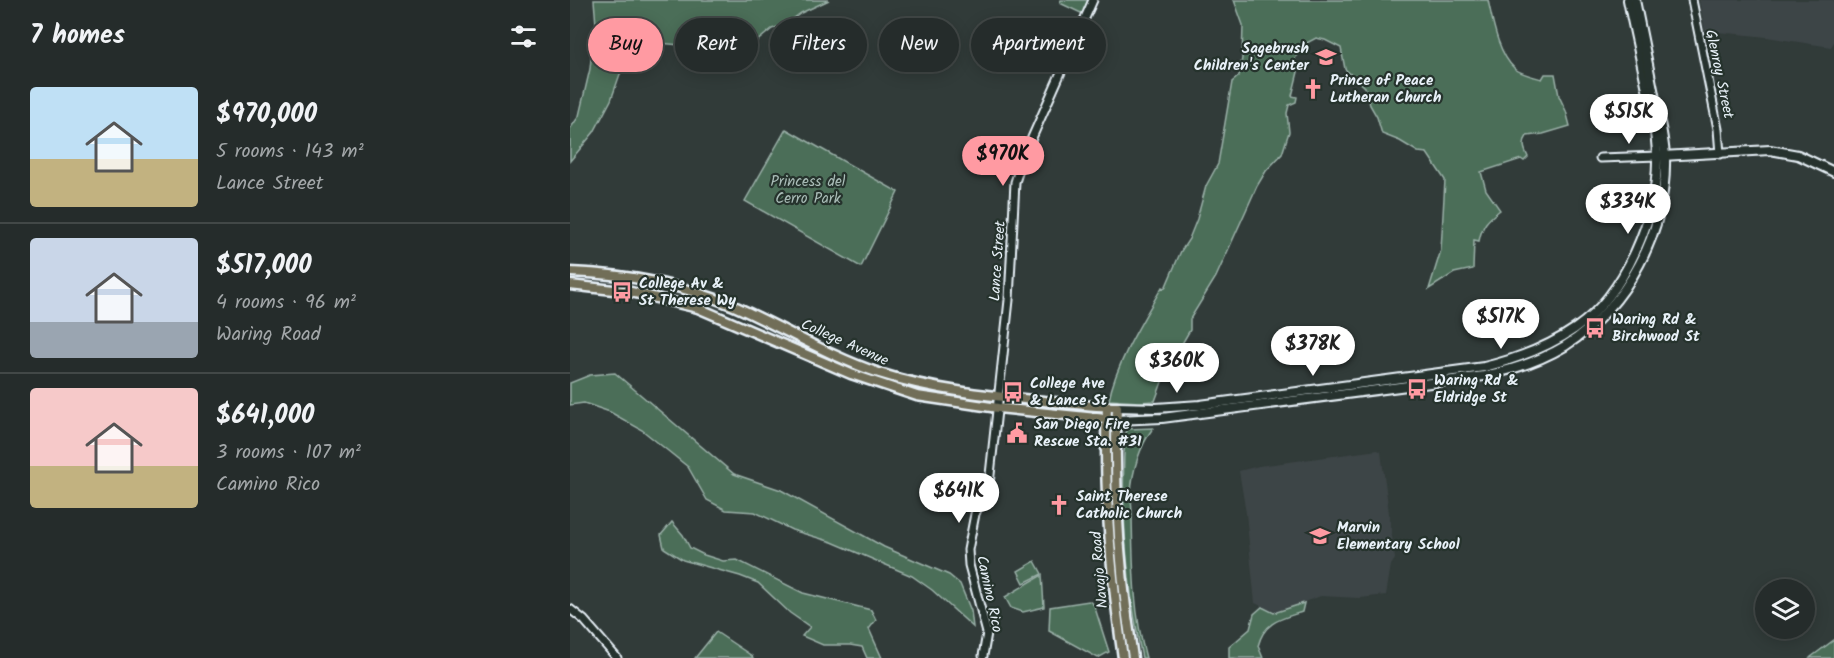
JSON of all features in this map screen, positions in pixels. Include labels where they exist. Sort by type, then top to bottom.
[{"type":"main road","points":[[1117,407],[1156,408],[1209,404],[1484,367],[1529,354],[1577,327],[1594,312],[1625,272],[1636,251],[1652,203],[1661,156],[1628,0]]},
{"type":"main road","points":[[1116,420],[1201,413],[1484,376],[1533,362],[1563,347],[1582,334],[1616,300],[1633,276],[1647,247],[1660,206],[1660,122],[1635,0]]},
{"type":"main road","points":[[1661,156],[1720,154],[1754,150],[1786,153],[1816,162],[1834,172]]},
{"type":"main road","name":"College Avenue","points":[[570,272],[606,274],[687,289],[734,306],[878,372],[921,385],[999,397],[1117,407]]},
{"type":"main road","name":"College Avenue","points":[[570,285],[631,292],[679,302],[728,320],[868,381],[917,396],[998,408],[1116,420]]},
{"type":"main road","name":"Navajo Road","points":[[1107,407],[1106,474],[1109,553],[1123,658]]},
{"type":"main road","name":"Navajo Road","points":[[1117,407],[1115,474],[1119,552],[1133,658]]},
{"type":"main road","points":[[1121,645],[1131,643]]},
{"type":"street","name":"Lance Street","points":[[999,397],[1011,278],[1017,173],[1094,0]]},
{"type":"street","name":"Glenroy Street","points":[[1692,0],[1712,98],[1720,154]]},
{"type":"street","points":[[1600,158],[1661,156]]},
{"type":"street","name":"Camino Rico","points":[[983,656],[987,633],[969,565],[968,550],[975,514],[989,484],[999,397]]},
{"type":"street","points":[[570,609],[584,620],[617,658]]},
{"type":"shaded area","points":[[1699,0],[1834,0],[1834,42],[1831,47],[1718,32],[1706,36]]},
{"type":"shaded area","name":"Marvin Elementary School","points":[[1378,450],[1381,452],[1395,559],[1391,565],[1386,595],[1360,598],[1321,596],[1275,612],[1255,603],[1246,513],[1239,471],[1259,466]]},
{"type":"green space","points":[[594,0],[829,0],[794,18],[770,18],[770,31],[758,40],[758,18],[675,18],[675,44],[663,43],[663,18],[595,18]]},
{"type":"green space","points":[[1061,0],[1090,0],[1083,14],[1060,3]]},
{"type":"green space","points":[[1234,0],[1488,0],[1504,55],[1515,69],[1521,72],[1542,79],[1545,74],[1555,74],[1559,96],[1570,126],[1527,136],[1524,146],[1528,157],[1524,161],[1521,159],[1481,172],[1486,190],[1500,210],[1486,223],[1479,241],[1474,240],[1473,269],[1454,273],[1429,289],[1441,250],[1445,180],[1427,153],[1418,152],[1382,134],[1365,87],[1345,69],[1341,48],[1316,38],[1301,46],[1295,59],[1298,72],[1292,96],[1297,97],[1296,102],[1289,105],[1287,113],[1289,132],[1282,154],[1266,171],[1257,186],[1216,277],[1190,319],[1190,330],[1166,371],[1155,401],[1109,400],[1118,371],[1131,342],[1162,287],[1166,286],[1181,251],[1189,239],[1206,186],[1218,164],[1232,82],[1239,76],[1242,58],[1243,25]]},
{"type":"green space","points":[[589,72],[622,72],[611,100],[594,132],[570,161],[570,129],[579,116]]},
{"type":"green space","name":"Princess del Cerro Park","points":[[786,129],[898,192],[861,267],[745,201]]},
{"type":"green space","points":[[615,373],[734,474],[781,490],[884,547],[949,575],[960,584],[971,611],[973,627],[932,590],[912,576],[832,542],[792,530],[755,512],[726,510],[707,500],[688,467],[642,430],[610,412],[584,403],[570,405],[570,383],[590,375]]},
{"type":"green space","points":[[1153,428],[1138,459],[1131,493],[1134,588],[1138,623],[1146,658],[1142,658],[1132,603],[1126,547],[1123,490],[1125,434],[1128,429]]},
{"type":"green space","points":[[672,522],[690,548],[704,555],[723,561],[737,560],[803,593],[871,610],[876,620],[869,629],[882,658],[867,658],[862,647],[823,645],[802,636],[810,627],[790,613],[758,583],[683,560],[664,548],[661,535]]},
{"type":"green space","points":[[1035,561],[1042,574],[1024,583],[1018,571]]},
{"type":"green space","points":[[1042,575],[1044,607],[1023,612],[1011,608],[1005,597]]},
{"type":"green space","points":[[1089,601],[1094,605],[1109,652],[1098,658],[1049,631],[1050,607]]},
{"type":"green space","points":[[1304,603],[1302,612],[1274,623],[1264,632],[1258,646],[1263,658],[1229,658],[1229,647],[1250,629],[1254,614],[1262,607],[1274,613]]},
{"type":"green space","points":[[716,632],[752,656],[753,658],[695,658]]},
{"type":"green space","points":[[1834,640],[1834,658],[1810,658],[1811,657]]},
{"type":"place","name":"Sagebrush Children's Center","points":[[1326,57]]},
{"type":"place","name":"Prince of Peace Lutheran Church","points":[[1313,89]]},
{"type":"place","name":"College Av & St Therese Wy","points":[[622,292]]},
{"type":"place","name":"Waring Rd & Birchwood St","points":[[1595,328]]},
{"type":"place","name":"Waring Rd & Eldridge St","points":[[1417,389]]},
{"type":"place","name":"College Ave & Lance St","points":[[1013,392]]},
{"type":"place","name":"San Diego Fire Rescue Sta. #31","points":[[1017,433]]},
{"type":"place","name":"Saint Therese Catholic Church","points":[[1059,505]]},
{"type":"place","name":"Marvin Elementary School","points":[[1320,536]]}]
